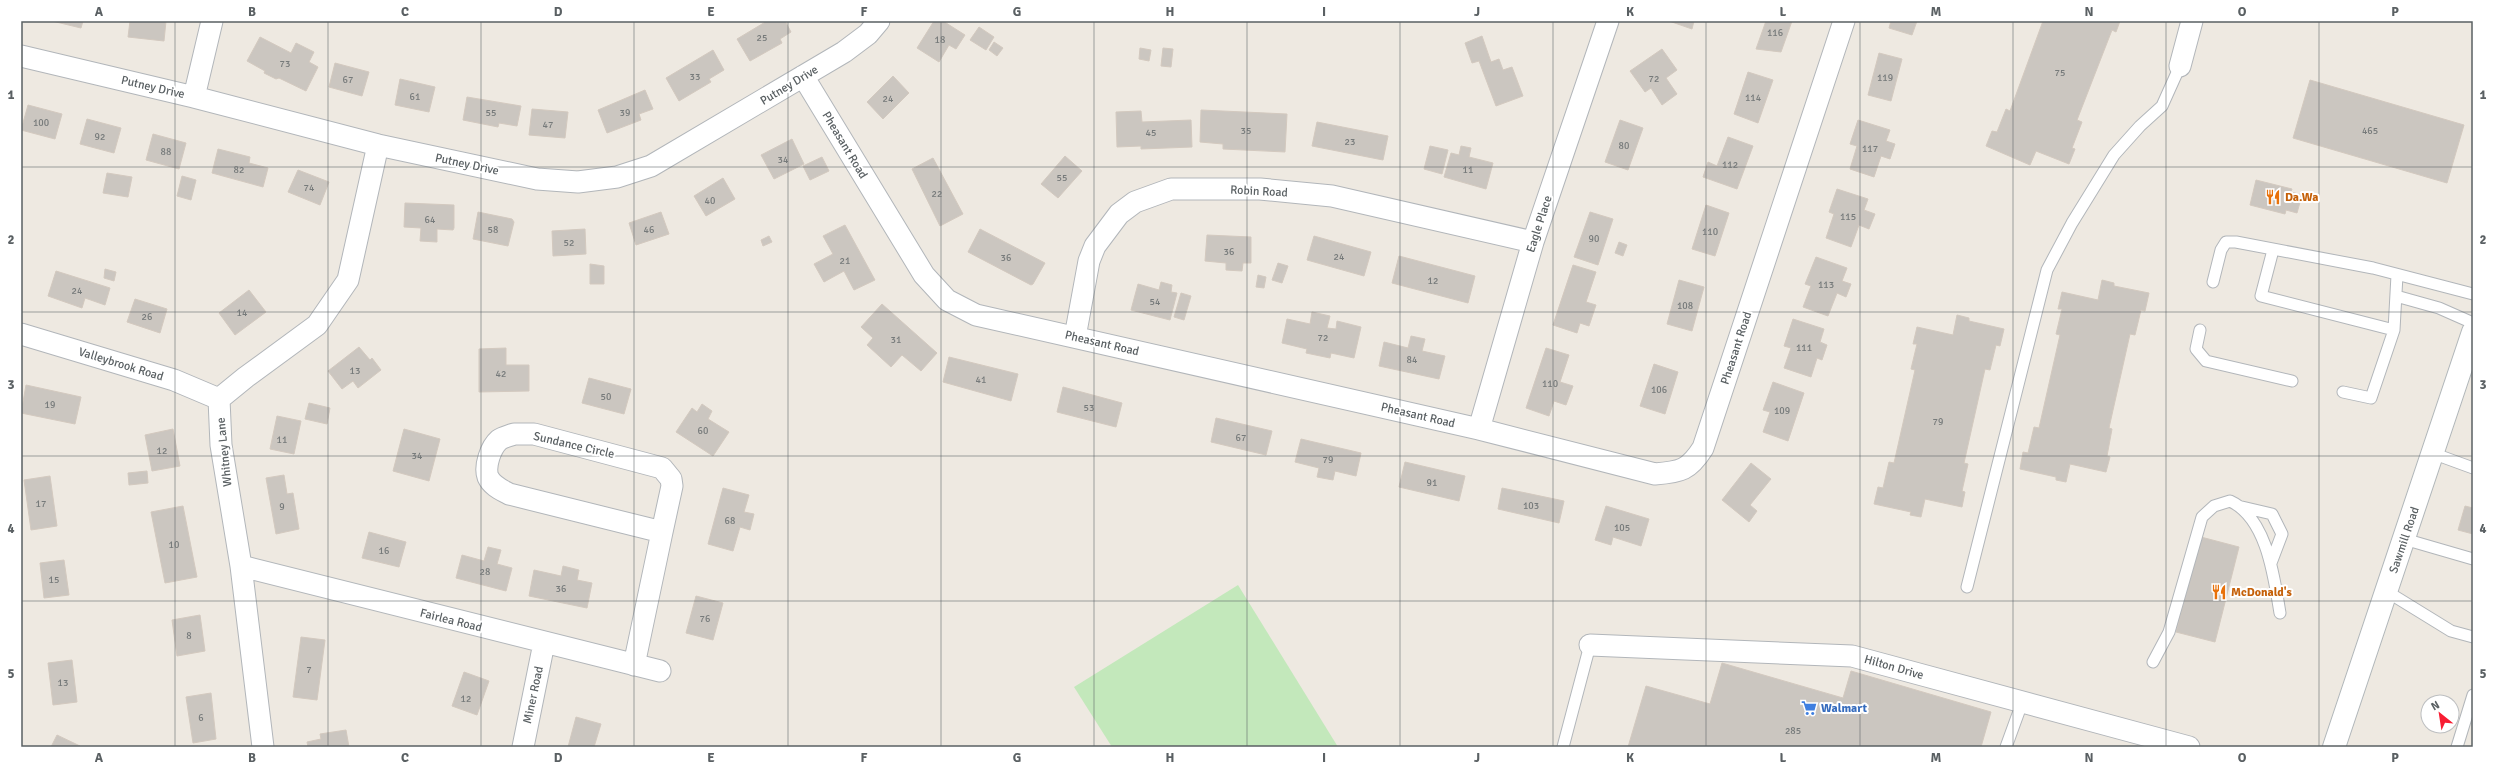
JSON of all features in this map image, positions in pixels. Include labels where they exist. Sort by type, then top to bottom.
[{"type":"main road","name":"Sawmill Road","points":[[2334,747],[2473,332]]},
{"type":"street","points":[[194,97],[212,21]]},
{"type":"street","name":"Putney Drive","points":[[21,56],[194,97],[378,145],[537,179],[561,182],[598,181],[635,172],[668,158],[857,43],[879,21]]},
{"type":"street","name":"Eagle Place","points":[[1479,429],[1533,242],[1608,21]]},
{"type":"street","name":"Pheasant Road","points":[[803,76],[924,275],[935,289],[947,300],[976,315],[1479,429],[1655,474],[1676,473],[1687,468],[1703,448],[1844,21]]},
{"type":"street","points":[[2180,66],[2192,21]]},
{"type":"street","points":[[219,399],[246,376],[317,325],[348,280],[378,145]]},
{"type":"street","name":"Robin Road","points":[[1075,337],[1089,261],[1095,246],[1119,214],[1136,202],[1171,189],[1260,189],[1332,196],[1533,242]]},
{"type":"street","name":"Valleybrook Road","points":[[21,334],[174,380],[219,399]]},
{"type":"street","name":"Whitney Lane","points":[[219,399],[221,445],[242,566],[263,747]]},
{"type":"street","name":"Sundance Circle","points":[[634,665],[672,486],[670,480],[662,468],[534,434],[514,434],[500,440],[491,449],[488,464],[488,477],[496,487],[510,494],[662,532]]},
{"type":"street","name":"Fairlea Road","points":[[242,566],[660,671]]},
{"type":"street","name":"Miner Road","points":[[523,747],[544,643]]},
{"type":"street","name":"Hilton Drive","points":[[1590,645],[1852,656],[2189,747]]},
{"type":"lane","points":[[1967,587],[2047,270],[2072,223],[2114,155],[2140,126],[2162,106],[2180,66]]},
{"type":"lane","points":[[2213,282],[2221,250],[2226,242],[2236,242],[2373,268],[2473,294]]},
{"type":"lane","points":[[2273,250],[2261,296],[2394,330]]},
{"type":"lane","points":[[2343,392],[2371,398],[2394,330],[2397,275]]},
{"type":"lane","points":[[2396,296],[2439,308],[2473,324]]},
{"type":"lane","points":[[2200,330],[2196,349],[2206,361],[2292,381]]},
{"type":"lane","points":[[2432,453],[2473,468]]},
{"type":"lane","points":[[2153,662],[2169,632],[2202,518],[2214,506],[2230,501],[2242,507],[2272,514],[2282,534],[2272,564]]},
{"type":"lane","points":[[2242,507],[2253,522],[2272,564],[2280,612]]},
{"type":"lane","points":[[2404,539],[2473,559]]},
{"type":"lane","points":[[2386,591],[2451,631],[2473,637]]},
{"type":"lane","points":[[1563,747],[1590,645]]},
{"type":"lane","points":[[2457,747],[2470,717],[2473,695]]},
{"type":"lane","points":[[2006,747],[2022,703]]},
{"type":"green space","points":[[1238,585],[1338,747],[1112,747],[1074,687]]},
{"type":"building","points":[[52,21],[83,21],[81,28]]},
{"type":"building","points":[[130,21],[166,21],[164,41],[128,37]]},
{"type":"building","points":[[767,21],[785,21],[791,32],[780,39],[782,43],[750,61],[737,39]]},
{"type":"building","points":[[934,21],[943,21],[965,35],[956,49],[949,45],[939,62],[917,48]]},
{"type":"building","points":[[1669,21],[1694,21],[1692,29]]},
{"type":"building","points":[[1766,21],[1792,21],[1781,52],[1756,49]]},
{"type":"building","points":[[1891,21],[1917,21],[1912,35],[1889,28]]},
{"type":"building","points":[[2043,21],[2120,21],[2116,32],[2112,30],[2077,120],[2082,122],[2072,148],[2075,149],[2069,164],[2036,151],[2030,165],[1986,146],[1992,131],[1997,132],[2006,109],[2010,111]]},
{"type":"building","points":[[979,27],[994,37],[986,50],[970,40]]},
{"type":"building","points":[[1482,36],[1491,62],[1499,59],[1503,70],[1512,67],[1523,96],[1496,106],[1479,61],[1472,63],[1465,43]]},
{"type":"building","points":[[260,37],[291,53],[296,43],[314,52],[309,62],[318,67],[306,91],[279,78],[276,79],[264,73],[265,71],[247,61]]},
{"type":"building","points":[[994,42],[1003,48],[997,56],[989,50]]},
{"type":"building","points":[[1140,48],[1151,50],[1149,61],[1139,59]]},
{"type":"building","points":[[1163,48],[1173,49],[1171,67],[1161,66]]},
{"type":"building","points":[[1662,49],[1677,70],[1666,78],[1677,94],[1662,105],[1651,88],[1645,92],[1630,71]]},
{"type":"building","points":[[713,50],[724,70],[709,79],[711,82],[679,101],[666,78]]},
{"type":"building","points":[[1879,53],[1902,59],[1891,101],[1868,95]]},
{"type":"building","points":[[335,63],[369,72],[362,96],[329,87]]},
{"type":"building","points":[[1748,72],[1773,80],[1758,123],[1734,114]]},
{"type":"building","points":[[893,76],[909,93],[883,119],[867,102]]},
{"type":"building","points":[[400,79],[435,87],[429,112],[395,105]]},
{"type":"building","points":[[2310,80],[2464,125],[2447,183],[2293,138]]},
{"type":"building","points":[[645,90],[653,109],[639,114],[641,120],[607,133],[598,110]]},
{"type":"building","points":[[467,97],[521,106],[517,126],[499,123],[498,127],[463,120]]},
{"type":"building","points":[[28,105],[62,114],[55,139],[21,130]]},
{"type":"building","points":[[532,109],[568,112],[565,138],[529,135]]},
{"type":"building","points":[[1201,110],[1287,114],[1285,152],[1223,149],[1223,144],[1200,142]]},
{"type":"building","points":[[1141,111],[1142,122],[1191,120],[1192,147],[1141,149],[1141,146],[1117,147],[1116,112]]},
{"type":"building","points":[[87,119],[121,128],[114,153],[80,144]]},
{"type":"building","points":[[1620,120],[1643,128],[1628,170],[1605,162]]},
{"type":"building","points":[[1858,120],[1890,130],[1886,141],[1895,144],[1890,159],[1881,156],[1874,177],[1850,169],[1857,146],[1850,144]]},
{"type":"building","points":[[1317,122],[1388,136],[1383,160],[1312,146]]},
{"type":"building","points":[[153,134],[186,143],[179,169],[146,160]]},
{"type":"building","points":[[1728,137],[1753,146],[1737,189],[1703,177],[1708,162],[1717,166]]},
{"type":"building","points":[[792,139],[804,164],[774,179],[761,155]]},
{"type":"building","points":[[1430,146],[1448,150],[1442,174],[1424,169]]},
{"type":"building","points":[[1461,146],[1471,148],[1469,157],[1493,163],[1486,189],[1444,177],[1451,153],[1459,155]]},
{"type":"building","points":[[218,149],[250,157],[249,163],[268,168],[263,187],[212,173]]},
{"type":"building","points":[[1065,156],[1082,171],[1058,198],[1041,184]]},
{"type":"building","points":[[822,157],[829,171],[810,180],[803,166]]},
{"type":"building","points":[[933,158],[963,214],[940,226],[912,169]]},
{"type":"building","points":[[298,170],[329,182],[320,205],[288,192]]},
{"type":"building","points":[[107,173],[132,177],[128,197],[103,193]]},
{"type":"building","points":[[182,176],[196,180],[191,200],[177,196]]},
{"type":"building","points":[[723,178],[735,199],[706,216],[694,196]]},
{"type":"building","points":[[2256,180],[2292,189],[2291,192],[2302,195],[2297,213],[2286,210],[2285,214],[2250,205]]},
{"type":"building","points":[[1837,189],[1868,199],[1864,210],[1875,214],[1869,229],[1859,225],[1851,247],[1826,238],[1834,214],[1829,212]]},
{"type":"building","points":[[405,203],[454,205],[453,230],[437,229],[437,242],[420,241],[421,228],[404,227]]},
{"type":"building","points":[[1706,205],[1729,213],[1715,256],[1692,249]]},
{"type":"building","points":[[478,212],[512,219],[514,222],[508,246],[473,239]]},
{"type":"building","points":[[661,212],[669,234],[636,245],[629,223]]},
{"type":"building","points":[[1590,212],[1613,219],[1598,265],[1574,257]]},
{"type":"building","points":[[845,225],[875,280],[854,290],[844,271],[824,282],[814,264],[833,254],[823,236]]},
{"type":"building","points":[[585,229],[586,254],[553,256],[552,231]]},
{"type":"building","points":[[980,229],[1045,263],[1033,284],[1031,285],[968,252]]},
{"type":"building","points":[[1207,235],[1251,237],[1251,263],[1243,263],[1242,271],[1226,270],[1226,263],[1205,261]]},
{"type":"building","points":[[769,236],[772,242],[763,246],[761,240]]},
{"type":"building","points":[[1314,236],[1371,252],[1364,276],[1307,260]]},
{"type":"building","points":[[1619,242],[1627,245],[1623,256],[1615,253]]},
{"type":"building","points":[[1399,256],[1475,276],[1468,303],[1392,283]]},
{"type":"building","points":[[1816,257],[1847,268],[1842,281],[1851,284],[1846,297],[1837,293],[1828,316],[1803,307],[1811,286],[1805,284]]},
{"type":"building","points":[[1278,263],[1288,266],[1282,283],[1272,280]]},
{"type":"building","points":[[590,264],[604,266],[604,284],[590,284]]},
{"type":"building","points":[[1573,265],[1596,272],[1586,302],[1596,305],[1589,326],[1580,323],[1577,333],[1553,325]]},
{"type":"building","points":[[105,269],[116,272],[114,281],[104,278]]},
{"type":"building","points":[[56,271],[110,288],[105,305],[85,298],[82,308],[48,296]]},
{"type":"building","points":[[1258,275],[1266,277],[1264,288],[1256,287]]},
{"type":"building","points":[[1679,280],[1704,287],[1692,331],[1667,324]]},
{"type":"building","points":[[2102,280],[2114,283],[2114,286],[2149,293],[2145,311],[2141,310],[2135,335],[2130,334],[2109,428],[2112,429],[2107,456],[2110,457],[2106,472],[2070,464],[2066,482],[2056,480],[2056,477],[2020,469],[2023,452],[2028,453],[2034,427],[2039,428],[2060,335],[2056,334],[2062,309],[2058,309],[2062,292],[2098,300]]},
{"type":"building","points":[[1161,282],[1172,285],[1171,292],[1177,293],[1170,320],[1131,310],[1138,284],[1159,290]]},
{"type":"building","points":[[249,290],[266,312],[235,335],[219,313]]},
{"type":"building","points":[[1181,293],[1191,296],[1184,320],[1174,317]]},
{"type":"building","points":[[135,299],[167,309],[160,333],[127,322]]},
{"type":"building","points":[[882,304],[937,353],[921,371],[902,355],[891,367],[867,345],[873,338],[861,327]]},
{"type":"building","points":[[1312,312],[1330,316],[1327,328],[1336,329],[1337,321],[1361,327],[1354,358],[1331,353],[1330,358],[1306,353],[1307,349],[1282,343],[1287,319],[1310,324]]},
{"type":"building","points":[[1957,315],[1969,318],[1969,321],[2004,329],[2000,346],[1996,345],[1990,370],[1985,369],[1964,463],[1968,464],[1962,491],[1965,492],[1962,507],[1925,499],[1921,517],[1910,515],[1911,512],[1874,504],[1878,487],[1883,488],[1889,462],[1894,463],[1915,370],[1911,369],[1917,344],[1913,344],[1917,327],[1953,335]]},
{"type":"building","points":[[1793,319],[1824,329],[1820,342],[1827,345],[1822,360],[1817,358],[1811,377],[1784,368],[1791,348],[1784,346]]},
{"type":"building","points":[[1411,336],[1425,339],[1422,351],[1445,356],[1439,379],[1379,366],[1384,342],[1408,348]]},
{"type":"building","points":[[359,347],[370,360],[372,358],[381,370],[358,388],[353,381],[342,389],[328,371]]},
{"type":"building","points":[[506,348],[506,365],[529,365],[529,391],[479,392],[479,349]]},
{"type":"building","points":[[1546,348],[1569,355],[1560,382],[1573,386],[1566,405],[1554,401],[1549,416],[1526,408]]},
{"type":"building","points":[[949,357],[1018,374],[1011,401],[943,382]]},
{"type":"building","points":[[1654,364],[1678,372],[1665,414],[1640,406]]},
{"type":"building","points":[[589,378],[631,389],[624,414],[582,403]]},
{"type":"building","points":[[1773,382],[1804,393],[1788,441],[1763,432],[1770,412],[1763,410]]},
{"type":"building","points":[[26,385],[81,397],[75,424],[21,413]]},
{"type":"building","points":[[1063,387],[1122,403],[1116,427],[1057,412]]},
{"type":"building","points":[[309,403],[330,408],[327,424],[305,419]]},
{"type":"building","points":[[702,404],[712,411],[708,419],[729,432],[713,456],[676,432],[692,408],[697,412]]},
{"type":"building","points":[[277,416],[301,421],[294,454],[270,449]]},
{"type":"building","points":[[1216,418],[1272,431],[1266,455],[1211,442]]},
{"type":"building","points":[[173,429],[180,466],[152,471],[145,435]]},
{"type":"building","points":[[404,429],[440,439],[429,481],[393,471]]},
{"type":"building","points":[[1301,439],[1361,453],[1356,476],[1335,471],[1333,480],[1317,477],[1319,468],[1295,462]]},
{"type":"building","points":[[1405,462],[1465,476],[1459,501],[1399,487]]},
{"type":"building","points":[[1751,463],[1771,479],[1750,505],[1757,511],[1749,522],[1722,500]]},
{"type":"building","points":[[147,471],[148,483],[129,485],[128,473]]},
{"type":"building","points":[[284,475],[287,494],[293,493],[299,529],[276,534],[266,478]]},
{"type":"building","points":[[50,476],[57,526],[31,530],[24,480]]},
{"type":"building","points":[[723,488],[749,495],[744,512],[754,514],[750,530],[740,527],[733,551],[708,544]]},
{"type":"building","points":[[1502,488],[1564,501],[1559,523],[1498,509]]},
{"type":"building","points":[[183,506],[197,577],[165,583],[151,512]]},
{"type":"building","points":[[1606,506],[1649,519],[1641,546],[1613,537],[1611,545],[1595,540]]},
{"type":"building","points":[[2465,506],[2473,508],[2473,534],[2458,530]]},
{"type":"building","points":[[369,532],[406,542],[399,567],[362,558]]},
{"type":"building","points":[[2201,537],[2239,547],[2215,642],[2176,632]]},
{"type":"building","points":[[488,547],[501,550],[497,564],[512,568],[506,591],[456,578],[462,555],[484,561]]},
{"type":"building","points":[[64,560],[69,595],[44,598],[40,563]]},
{"type":"building","points":[[563,566],[579,570],[577,580],[592,583],[587,608],[529,596],[534,570],[561,576]]},
{"type":"building","points":[[696,596],[723,603],[713,640],[686,633]]},
{"type":"building","points":[[200,615],[205,651],[177,656],[172,620]]},
{"type":"building","points":[[301,637],[325,640],[317,700],[293,697]]},
{"type":"building","points":[[72,660],[77,702],[53,705],[48,663]]},
{"type":"building","name":"Walmart","points":[[1722,663],[1843,698],[1851,671],[1991,712],[1981,747],[1628,747],[1646,686],[1710,704]]},
{"type":"building","points":[[464,672],[489,681],[477,715],[452,706]]},
{"type":"building","points":[[211,693],[216,739],[193,743],[186,697]]},
{"type":"building","points":[[576,717],[601,724],[594,747],[568,747]]},
{"type":"building","points":[[346,730],[349,747],[308,747],[307,742],[321,739],[320,734]]},
{"type":"building","points":[[57,735],[80,746],[80,747],[51,747]]},
{"type":"place","name":"Da.Wa","points":[[2273,197]]},
{"type":"place","name":"McDonald's","points":[[2219,592]]},
{"type":"place","name":"Walmart","points":[[1809,708]]}]
